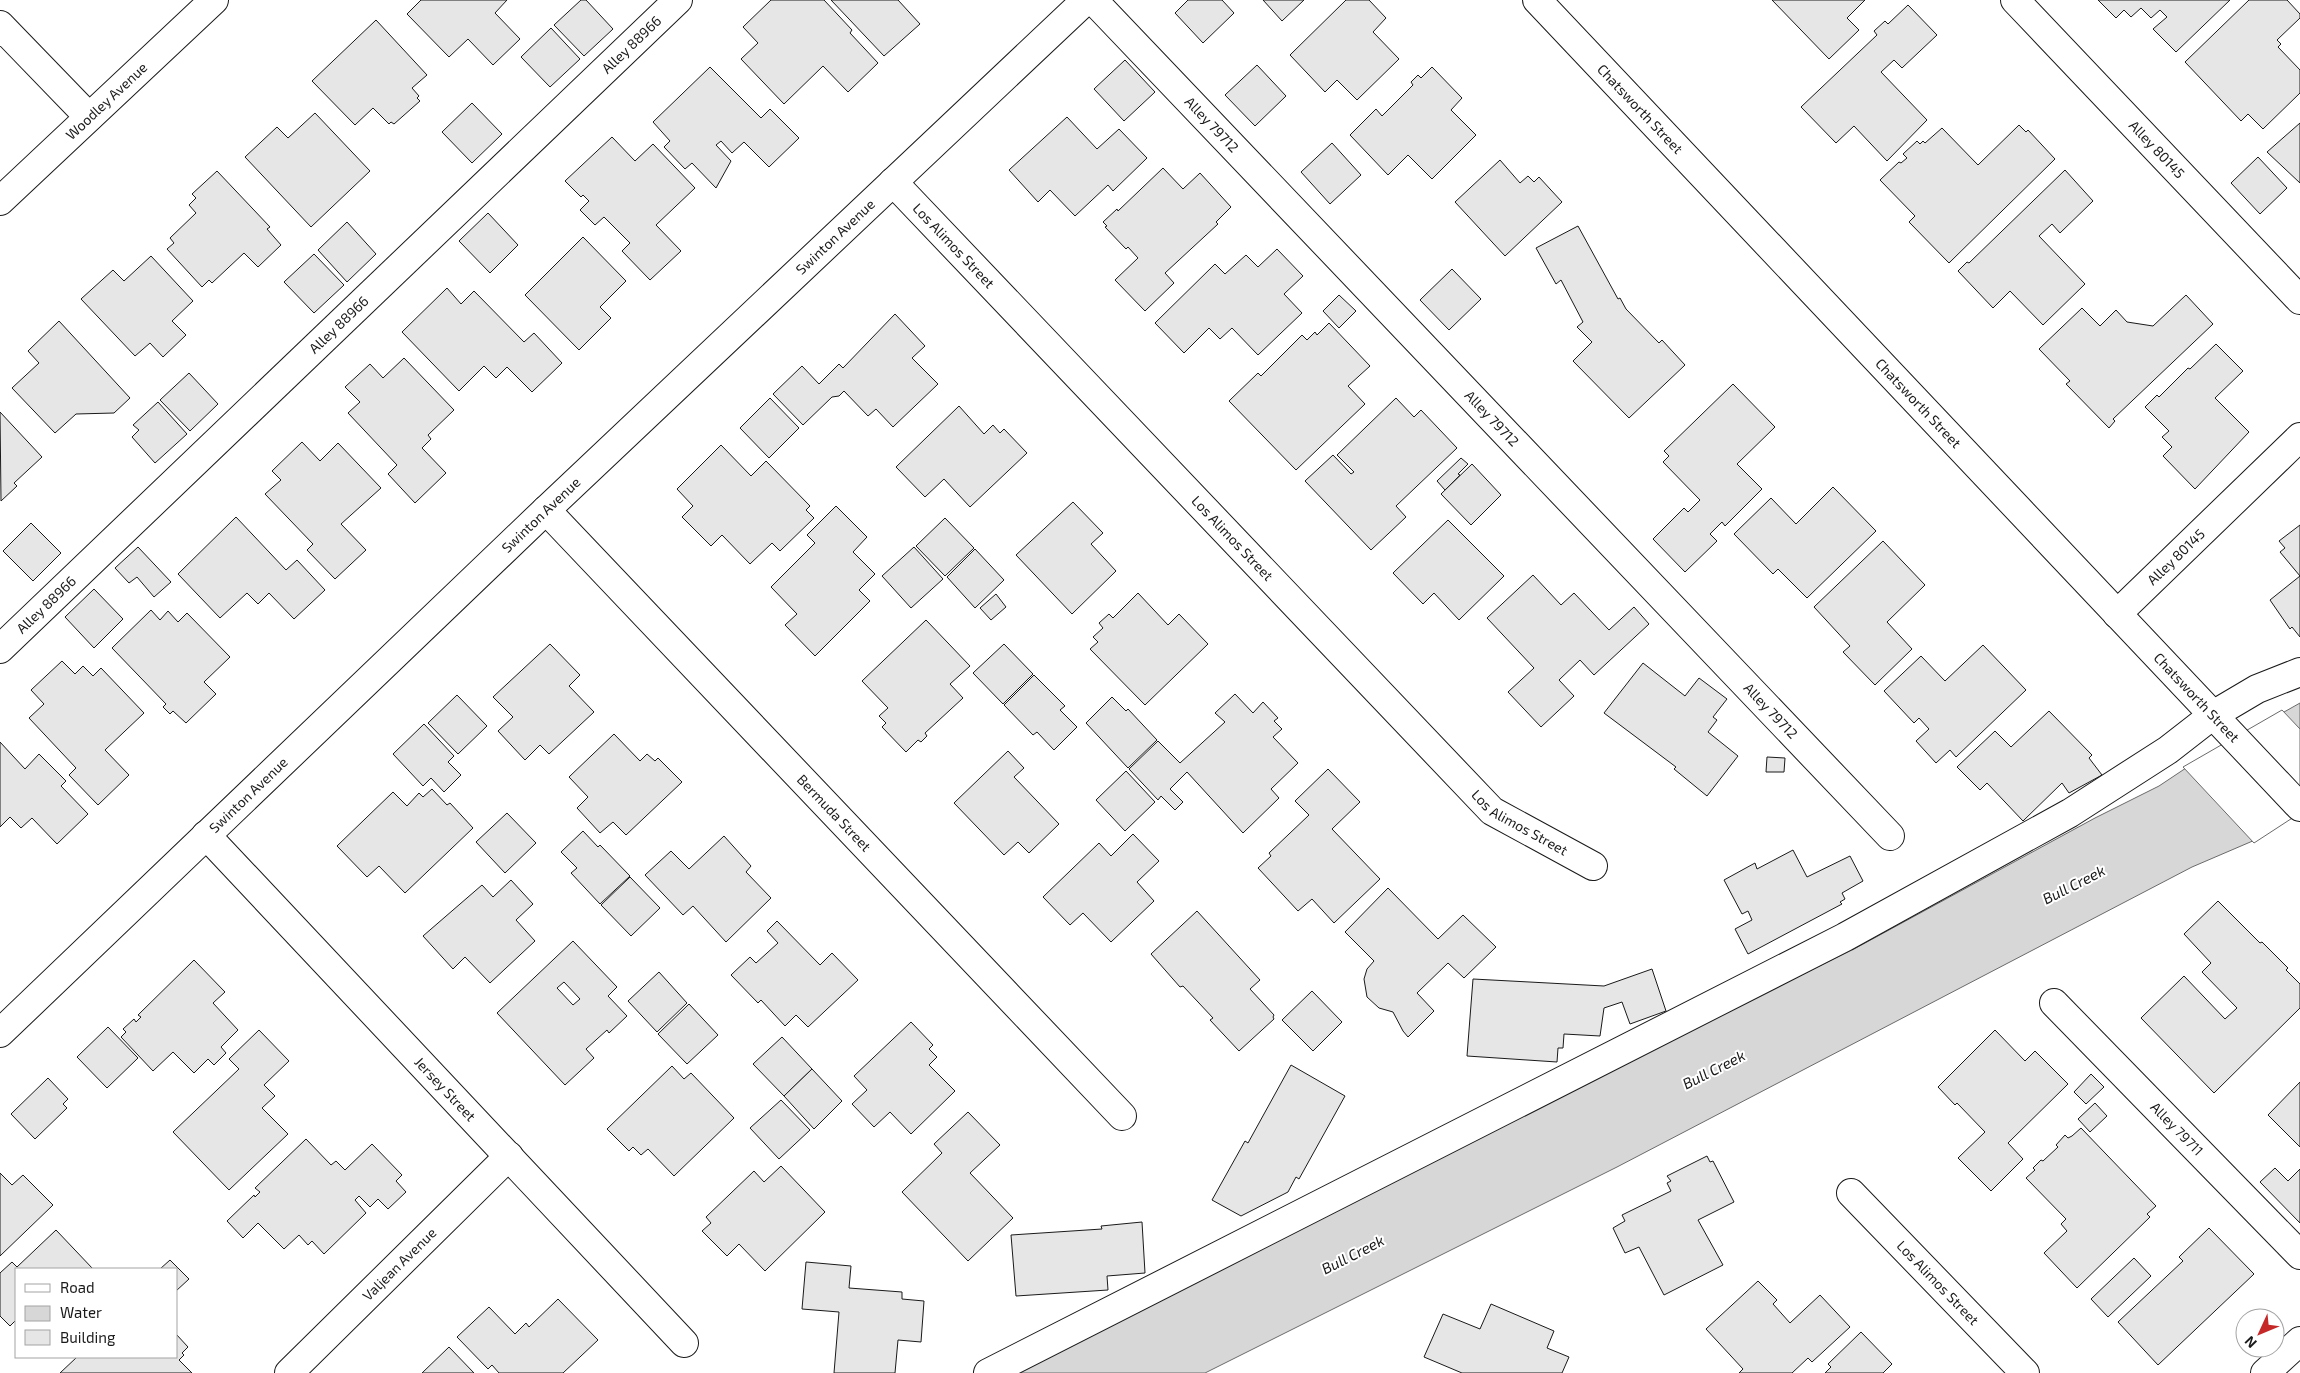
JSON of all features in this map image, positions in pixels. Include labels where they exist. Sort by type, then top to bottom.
[{"type":"street","name":"Woodley Avenue","points":[[3,193],[89,117],[214,0]]},
{"type":"street","name":"Alley 88966","points":[[0,650],[678,0]]},
{"type":"street","name":"Swinton Avenue","points":[[0,1034],[546,510],[1086,0]]},
{"type":"street","name":"Alley 79712","points":[[1093,0],[1890,836]]},
{"type":"street","name":"Chatsworth Street","points":[[1537,0],[2300,807]]},
{"type":"street","name":"Alley 80145","points":[[2015,0],[2300,300]]},
{"type":"street","points":[[0,25],[89,117]]},
{"type":"street","name":"Los Alimos Street","points":[[893,182],[1492,811],[1593,866]]},
{"type":"street","name":"Alley 80145","points":[[2117,614],[2300,437]]},
{"type":"street","name":"Bermuda Street","points":[[546,510],[1122,1116]]},
{"type":"street","points":[[988,1373],[1845,937],[2070,813],[2168,750],[2221,724],[2257,689],[2300,672]]},
{"type":"street","name":"Jersey Street","points":[[206,835],[684,1343]]},
{"type":"street","name":"Alley 79711","points":[[2054,1003],[2300,1255]]},
{"type":"street","name":"Valjean Avenue","points":[[289,1373],[509,1156]]},
{"type":"street","name":"Los Alimos Street","points":[[1852,1193],[2026,1373]]},
{"type":"street","points":[[2265,1373],[2300,1341]]},
{"type":"water","name":"Bull Creek","points":[[2300,703],[2300,810],[2255,840],[2192,867],[1617,1167],[1205,1373],[1012,1373],[1541,1104],[1854,949],[2095,818],[2159,786],[2192,764]]},
{"type":"pier","points":[[2282,710],[2300,729],[2300,813],[2254,843],[2183,767]]},
{"type":"building","points":[[421,0],[507,0],[495,13],[520,39],[493,65],[468,39],[449,57],[407,14]]},
{"type":"building","points":[[581,0],[586,0],[613,29],[584,56],[554,25]]},
{"type":"building","points":[[771,0],[824,0],[852,30],[850,33],[878,63],[848,92],[823,66],[784,104],[741,59],[758,43],[743,27]]},
{"type":"building","points":[[831,0],[898,0],[920,24],[884,56]]},
{"type":"building","points":[[1188,0],[1222,0],[1234,13],[1203,43],[1175,13]]},
{"type":"building","points":[[1263,0],[1304,0],[1282,21]]},
{"type":"building","points":[[1346,0],[1369,0],[1386,18],[1373,32],[1399,59],[1357,100],[1337,80],[1325,92],[1290,55]]},
{"type":"building","points":[[1772,0],[1865,0],[1847,18],[1859,30],[1829,59]]},
{"type":"building","points":[[2098,0],[2230,0],[2176,52],[2153,29],[2167,17],[2160,10],[2151,18],[2141,8],[2131,17],[2124,10],[2116,18]]},
{"type":"building","points":[[2249,0],[2287,0],[2300,14],[2300,18],[2277,40],[2281,44],[2278,47],[2300,70],[2300,93],[2263,129],[2248,114],[2241,121],[2185,62]]},
{"type":"building","points":[[1908,5],[1937,35],[1902,68],[1894,60],[1881,72],[1927,120],[1887,161],[1854,126],[1836,143],[1801,107],[1877,35],[1874,31],[1885,21],[1888,24]]},
{"type":"building","points":[[376,20],[427,75],[412,88],[419,96],[417,98],[420,101],[394,124],[391,122],[389,124],[373,108],[355,125],[312,81]]},
{"type":"building","points":[[551,28],[580,59],[550,87],[521,57]]},
{"type":"building","points":[[1125,60],[1155,92],[1124,121],[1094,89]]},
{"type":"building","points":[[1257,65],[1286,96],[1255,126],[1225,95]]},
{"type":"building","points":[[710,67],[761,118],[770,109],[799,138],[769,167],[744,142],[732,153],[721,141],[716,145],[731,161],[716,188],[692,163],[685,169],[664,147],[670,141],[653,122]]},
{"type":"building","points":[[1432,67],[1462,98],[1451,110],[1476,135],[1432,179],[1408,155],[1388,175],[1350,135],[1376,109],[1382,116],[1413,85],[1411,82],[1418,75],[1421,78]]},
{"type":"building","points":[[472,103],[502,134],[472,163],[442,132]]},
{"type":"building","points":[[315,113],[370,171],[311,227],[245,157],[277,127],[288,138]]},
{"type":"building","points":[[1067,117],[1097,149],[1119,129],[1147,158],[1113,191],[1108,185],[1075,216],[1050,190],[1038,202],[1009,170]]},
{"type":"building","points":[[2300,123],[2300,183],[2267,152]]},
{"type":"building","points":[[2019,125],[2026,132],[2028,130],[2055,159],[1949,263],[1909,222],[1915,216],[1880,180],[1899,162],[1901,163],[1907,158],[1903,154],[1917,141],[1920,144],[1923,141],[1925,143],[1942,128],[1978,165]]},
{"type":"building","points":[[612,137],[635,161],[653,144],[695,188],[656,225],[681,251],[650,280],[622,251],[630,243],[604,217],[595,225],[580,210],[589,201],[583,195],[581,197],[565,181]]},
{"type":"building","points":[[1332,143],[1361,175],[1330,204],[1301,172]]},
{"type":"building","points":[[2258,157],[2287,188],[2260,214],[2231,183]]},
{"type":"building","points":[[1500,160],[1520,183],[1528,176],[1534,182],[1539,177],[1562,202],[1505,256],[1455,202]]},
{"type":"building","points":[[1163,168],[1183,189],[1200,173],[1231,207],[1216,222],[1218,224],[1165,273],[1174,283],[1145,311],[1115,280],[1138,258],[1128,247],[1126,249],[1105,227],[1107,226],[1103,222],[1117,209],[1118,211]]},
{"type":"building","points":[[2065,170],[2093,201],[2060,233],[2052,224],[2039,236],[2085,284],[2043,325],[2010,291],[1993,308],[1958,271],[1967,262],[1969,263]]},
{"type":"building","points":[[217,171],[270,227],[267,229],[281,245],[258,267],[244,253],[212,283],[209,280],[202,287],[167,249],[174,243],[170,238],[196,213],[189,205],[196,198],[192,194]]},
{"type":"building","points":[[488,213],[518,245],[490,273],[459,241]]},
{"type":"building","points":[[347,222],[376,254],[347,282],[318,250]]},
{"type":"building","points":[[1578,226],[1618,299],[1620,298],[1626,309],[1659,343],[1662,340],[1685,365],[1629,418],[1573,361],[1592,342],[1577,327],[1583,322],[1561,280],[1556,284],[1536,248]]},
{"type":"building","points":[[583,237],[626,281],[600,307],[611,318],[579,350],[525,295]]},
{"type":"building","points":[[1277,249],[1303,276],[1284,294],[1302,313],[1258,355],[1232,328],[1220,339],[1209,328],[1184,353],[1155,323],[1215,264],[1225,274],[1246,255],[1258,267]]},
{"type":"building","points":[[314,254],[344,285],[314,313],[284,282]]},
{"type":"building","points":[[151,256],[193,301],[172,321],[186,335],[163,357],[150,343],[135,356],[81,299],[113,270],[124,281]]},
{"type":"building","points":[[1452,269],[1481,299],[1449,330],[1420,300]]},
{"type":"building","points":[[447,288],[461,304],[474,291],[524,342],[534,333],[562,363],[532,392],[507,367],[496,378],[484,366],[459,391],[402,332]]},
{"type":"building","points":[[1339,295],[1356,311],[1339,328],[1323,311]]},
{"type":"building","points":[[2186,295],[2213,324],[2113,419],[2115,421],[2109,428],[2066,384],[2070,381],[2039,349],[2082,308],[2100,326],[2116,310],[2127,322],[2153,326]]},
{"type":"building","points":[[895,314],[925,346],[912,358],[938,384],[893,427],[876,409],[868,416],[844,391],[839,396],[832,397],[803,425],[773,394],[802,366],[819,384],[839,364],[843,368]]},
{"type":"building","points":[[59,321],[130,398],[114,413],[76,414],[55,433],[12,388],[39,363],[28,351]]},
{"type":"building","points":[[1329,323],[1370,366],[1348,386],[1365,404],[1296,470],[1229,401],[1258,373],[1261,376],[1302,335],[1307,340],[1315,332],[1317,335]]},
{"type":"building","points":[[2216,344],[2243,371],[2215,398],[2249,432],[2195,489],[2163,456],[2172,447],[2162,437],[2169,431],[2145,407],[2157,395],[2159,397]]},
{"type":"building","points":[[404,358],[454,410],[428,435],[431,439],[422,448],[446,473],[415,503],[388,474],[397,465],[348,413],[360,402],[345,387],[370,364],[383,378]]},
{"type":"building","points":[[189,373],[218,404],[190,431],[160,400]]},
{"type":"building","points":[[1733,384],[1775,427],[1737,464],[1762,489],[1725,526],[1722,522],[1710,534],[1717,541],[1685,572],[1653,539],[1684,508],[1688,512],[1700,500],[1663,462],[1669,456],[1664,451]]},
{"type":"building","points":[[770,398],[799,428],[769,458],[740,428]]},
{"type":"building","points":[[1396,398],[1414,417],[1421,410],[1457,448],[1396,506],[1406,517],[1371,550],[1305,481],[1333,455],[1351,474],[1354,472],[1337,455]]},
{"type":"building","points":[[158,402],[187,434],[155,463],[132,437],[139,430],[133,425]]},
{"type":"building","points":[[959,406],[984,434],[993,425],[1000,433],[1004,429],[1027,453],[970,507],[944,479],[925,497],[896,467]]},
{"type":"building","points":[[0,412],[42,457],[14,483],[17,486],[1,501]]},
{"type":"building","points":[[302,442],[320,461],[338,443],[381,488],[341,524],[366,550],[335,579],[307,550],[313,544],[265,494],[281,480],[272,471]]},
{"type":"building","points":[[721,445],[751,476],[766,461],[810,506],[806,510],[814,518],[780,551],[772,543],[750,564],[722,535],[711,546],[682,517],[693,506],[677,489]]},
{"type":"building","points":[[1461,458],[1468,464],[1445,490],[1437,481]]},
{"type":"building","points":[[1472,464],[1501,495],[1471,525],[1441,494]]},
{"type":"building","points":[[1833,487],[1876,531],[1807,598],[1778,569],[1773,574],[1734,534],[1771,498],[1796,524]]},
{"type":"building","points":[[1073,502],[1103,533],[1091,544],[1116,571],[1072,614],[1016,555]]},
{"type":"building","points":[[836,506],[867,537],[853,552],[875,574],[859,590],[870,601],[815,656],[785,625],[797,614],[771,587],[815,543],[807,535]]},
{"type":"building","points":[[236,517],[286,570],[297,560],[325,590],[294,619],[269,593],[258,604],[247,593],[220,618],[178,574]]},
{"type":"building","points":[[945,518],[974,548],[945,576],[916,546]]},
{"type":"building","points":[[1448,520],[1504,576],[1459,620],[1434,593],[1423,604],[1393,573]]},
{"type":"building","points":[[31,523],[61,553],[33,581],[3,551]]},
{"type":"building","points":[[2300,525],[2300,576],[2280,552],[2285,548],[2279,541]]},
{"type":"building","points":[[1883,541],[1925,585],[1887,622],[1912,649],[1875,685],[1843,652],[1850,646],[1814,607]]},
{"type":"building","points":[[138,547],[171,582],[154,597],[137,577],[129,583],[115,568]]},
{"type":"building","points":[[914,547],[943,579],[911,608],[882,576]]},
{"type":"building","points":[[975,549],[1004,580],[975,608],[947,577]]},
{"type":"building","points":[[1533,575],[1561,605],[1574,593],[1609,630],[1634,607],[1649,624],[1594,675],[1580,660],[1559,680],[1574,696],[1541,727],[1508,692],[1534,668],[1487,618]]},
{"type":"building","points":[[2300,576],[2300,637],[2292,627],[2290,629],[2270,600]]},
{"type":"building","points":[[94,589],[123,619],[94,648],[65,617]]},
{"type":"building","points":[[1138,593],[1168,625],[1179,614],[1208,644],[1145,705],[1090,649],[1098,642],[1093,637],[1103,628],[1099,623],[1109,614],[1113,618]]},
{"type":"building","points":[[996,594],[1006,607],[991,620],[980,608]]},
{"type":"building","points":[[151,610],[160,620],[168,611],[178,622],[187,613],[230,657],[204,682],[216,694],[186,723],[173,711],[170,714],[163,707],[166,704],[112,648]]},
{"type":"building","points":[[926,620],[970,666],[950,684],[963,698],[925,733],[927,736],[921,742],[918,740],[906,752],[882,727],[886,723],[879,716],[888,708],[862,681]]},
{"type":"building","points":[[550,644],[580,675],[569,686],[594,712],[549,754],[540,745],[525,760],[498,731],[513,717],[493,697]]},
{"type":"building","points":[[1004,644],[1033,674],[1003,704],[973,673]]},
{"type":"building","points":[[1983,645],[2026,690],[1956,757],[1950,750],[1936,763],[1916,741],[1929,729],[1919,718],[1914,723],[1884,691],[1921,656],[1945,681]]},
{"type":"building","points":[[62,661],[75,674],[83,666],[93,676],[101,668],[144,713],[105,750],[129,775],[98,805],[69,775],[76,768],[29,718],[44,704],[31,690]]},
{"type":"building","points":[[1643,663],[1685,696],[1699,678],[1727,699],[1713,717],[1717,720],[1708,732],[1738,756],[1707,796],[1674,769],[1676,767],[1604,713]]},
{"type":"building","points":[[1034,675],[1065,706],[1060,710],[1077,727],[1054,750],[1037,732],[1033,735],[1004,705]]},
{"type":"building","points":[[1235,694],[1253,713],[1263,702],[1278,718],[1274,721],[1282,729],[1273,737],[1298,763],[1271,789],[1279,798],[1243,833],[1187,772],[1170,789],[1183,802],[1175,810],[1161,796],[1158,800],[1129,769],[1158,741],[1180,763],[1225,722],[1215,713]]},
{"type":"building","points":[[457,695],[487,726],[458,754],[428,723]]},
{"type":"building","points":[[1112,697],[1126,711],[1128,709],[1157,740],[1128,768],[1086,723]]},
{"type":"building","points":[[2049,711],[2092,755],[2089,758],[2102,775],[2069,793],[2062,783],[2023,821],[1987,783],[1980,790],[1957,767],[1995,731],[2011,747]]},
{"type":"building","points":[[424,724],[454,756],[448,762],[461,775],[444,792],[431,778],[423,786],[393,754]]},
{"type":"building","points":[[614,734],[640,761],[647,754],[655,761],[658,758],[682,782],[626,835],[613,822],[600,833],[577,808],[588,797],[569,777]]},
{"type":"building","points":[[0,742],[25,769],[39,754],[66,781],[61,786],[88,814],[57,844],[32,818],[21,828],[10,817],[0,827]]},
{"type":"building","points":[[1008,751],[1024,768],[1014,777],[1059,824],[1029,853],[1018,842],[1004,855],[954,803]]},
{"type":"building","points":[[1767,757],[1785,758],[1784,772],[1766,772]]},
{"type":"building","points":[[1328,769],[1360,802],[1332,829],[1380,879],[1334,923],[1312,899],[1298,911],[1258,868],[1271,856],[1269,853],[1309,815],[1295,801]]},
{"type":"building","points":[[1126,771],[1155,802],[1125,831],[1096,800]]},
{"type":"building","points":[[432,789],[447,805],[450,803],[473,828],[405,893],[379,866],[367,877],[337,846],[393,792],[407,806],[419,793],[423,797]]},
{"type":"building","points":[[507,813],[536,843],[505,873],[476,842]]},
{"type":"building","points":[[583,831],[598,847],[600,845],[630,876],[600,904],[571,873],[577,868],[561,852]]},
{"type":"building","points":[[1133,834],[1159,861],[1137,882],[1154,901],[1111,942],[1083,913],[1070,925],[1043,897],[1099,843],[1111,856]]},
{"type":"building","points":[[724,836],[751,866],[746,872],[771,898],[726,942],[693,906],[683,915],[645,875],[671,851],[689,869]]},
{"type":"building","points":[[1793,850],[1807,877],[1850,856],[1863,881],[1842,893],[1845,899],[1840,902],[1842,904],[1748,954],[1735,929],[1752,920],[1748,911],[1742,914],[1724,880],[1755,863],[1757,869]]},
{"type":"building","points":[[630,877],[660,908],[631,936],[601,905]]},
{"type":"building","points":[[511,880],[533,904],[516,920],[535,941],[490,983],[465,957],[453,969],[423,936],[482,885],[493,897]]},
{"type":"building","points":[[1388,888],[1438,939],[1463,915],[1496,947],[1464,978],[1448,963],[1417,993],[1434,1011],[1408,1037],[1393,1012],[1379,1008],[1367,997],[1364,979],[1367,969],[1374,961],[1345,932]]},
{"type":"building","points":[[2218,901],[2288,968],[2286,970],[2300,984],[2300,1008],[2214,1093],[2141,1018],[2184,976],[2225,1019],[2237,1008],[2202,972],[2211,963],[2184,934]]},
{"type":"building","points":[[1197,911],[1260,980],[1250,989],[1274,1015],[1274,1019],[1239,1051],[1210,1020],[1213,1018],[1183,986],[1180,987],[1151,954]]},
{"type":"building","points":[[777,921],[820,965],[832,953],[858,980],[808,1027],[796,1015],[785,1026],[761,1000],[758,1003],[731,975],[750,957],[756,963],[778,943],[767,931]]},
{"type":"building","points":[[573,941],[617,987],[608,996],[627,1016],[609,1033],[607,1030],[586,1049],[594,1058],[565,1085],[497,1013]],"holes":[[[564,982],[580,999],[573,1005],[557,988]]]},
{"type":"building","points":[[194,960],[225,992],[213,1003],[238,1030],[221,1047],[226,1053],[214,1065],[208,1059],[194,1073],[173,1052],[153,1071],[121,1037],[126,1032],[123,1029],[134,1019],[136,1022],[141,1017],[138,1015]]},
{"type":"building","points":[[1652,969],[1666,1011],[1630,1024],[1622,1002],[1604,1008],[1600,1036],[1564,1034],[1563,1048],[1558,1048],[1557,1062],[1467,1056],[1473,979],[1604,986]]},
{"type":"building","points":[[659,972],[687,1003],[657,1032],[628,1001]]},
{"type":"building","points":[[1312,991],[1342,1022],[1313,1051],[1282,1020]]},
{"type":"building","points":[[689,1004],[718,1035],[687,1064],[658,1034]]},
{"type":"building","points":[[911,1022],[933,1045],[929,1049],[937,1057],[929,1065],[955,1091],[911,1134],[890,1112],[874,1127],[852,1104],[867,1090],[854,1076]]},
{"type":"building","points":[[108,1027],[138,1058],[107,1088],[77,1057]]},
{"type":"building","points":[[259,1030],[289,1061],[264,1085],[275,1096],[262,1108],[288,1134],[229,1190],[173,1132],[239,1069],[229,1059]]},
{"type":"building","points":[[1995,1030],[2025,1061],[2035,1051],[2068,1084],[2008,1143],[2023,1159],[1991,1191],[1958,1158],[1985,1132],[1957,1103],[1955,1105],[1938,1087]]},
{"type":"building","points":[[782,1037],[812,1069],[784,1096],[753,1064]]},
{"type":"building","points":[[1291,1065],[1345,1096],[1299,1179],[1296,1177],[1288,1192],[1241,1216],[1212,1200],[1245,1141],[1248,1143]]},
{"type":"building","points":[[672,1066],[684,1079],[691,1073],[734,1118],[674,1176],[648,1149],[641,1155],[633,1147],[629,1151],[607,1129]]},
{"type":"building","points":[[812,1069],[842,1101],[814,1129],[784,1096]]},
{"type":"building","points":[[2091,1074],[2104,1087],[2086,1104],[2074,1092]]},
{"type":"building","points":[[48,1078],[68,1099],[63,1104],[67,1108],[35,1139],[11,1114]]},
{"type":"building","points":[[2300,1082],[2300,1147],[2268,1115]]},
{"type":"building","points":[[781,1100],[810,1130],[779,1159],[750,1128]]},
{"type":"building","points":[[2095,1103],[2107,1116],[2090,1132],[2078,1119]]},
{"type":"building","points":[[968,1112],[1000,1145],[970,1173],[1013,1218],[968,1261],[902,1192],[942,1153],[934,1144]]},
{"type":"building","points":[[2081,1128],[2156,1206],[2147,1214],[2150,1217],[2077,1288],[2044,1253],[2067,1231],[2061,1224],[2066,1219],[2026,1178],[2035,1170],[2033,1168],[2041,1160],[2043,1161],[2058,1147],[2056,1145],[2065,1135],[2068,1138]]},
{"type":"building","points":[[306,1139],[331,1165],[336,1161],[345,1170],[372,1144],[402,1175],[396,1181],[406,1192],[388,1209],[378,1199],[370,1207],[359,1196],[355,1200],[366,1213],[324,1254],[312,1241],[308,1245],[299,1235],[284,1249],[258,1223],[243,1238],[227,1221],[254,1195],[255,1197],[260,1192],[255,1188]]},
{"type":"building","points":[[1707,1156],[1710,1162],[1713,1161],[1734,1202],[1698,1220],[1723,1265],[1664,1295],[1639,1247],[1625,1253],[1613,1228],[1625,1221],[1622,1215],[1671,1191],[1667,1183],[1671,1181],[1667,1176]]},
{"type":"building","points":[[781,1166],[825,1212],[765,1271],[739,1244],[727,1256],[702,1231],[711,1223],[706,1217],[754,1171],[764,1182]]},
{"type":"building","points":[[2275,1168],[2288,1181],[2300,1169],[2300,1223],[2260,1182]]},
{"type":"building","points":[[0,1173],[12,1185],[23,1175],[53,1205],[0,1256]]},
{"type":"building","points":[[1142,1222],[1145,1273],[1107,1276],[1108,1290],[1016,1296],[1011,1235],[1102,1229],[1101,1226]]},
{"type":"building","points":[[2209,1228],[2254,1274],[2158,1365],[2118,1322],[2183,1261],[2179,1257]]},
{"type":"building","points":[[56,1230],[92,1268],[15,1268],[15,1321],[10,1326],[0,1316],[0,1273],[12,1262],[17,1267]]},
{"type":"building","points":[[2134,1258],[2151,1276],[2108,1317],[2091,1299]]},
{"type":"building","points":[[170,1260],[178,1268],[161,1268]]},
{"type":"building","points":[[806,1262],[851,1266],[849,1288],[902,1292],[902,1299],[924,1301],[921,1342],[898,1340],[895,1373],[834,1373],[839,1312],[802,1309]]},
{"type":"building","points":[[178,1268],[189,1279],[178,1289]]},
{"type":"building","points":[[1758,1281],[1777,1300],[1773,1304],[1790,1323],[1820,1295],[1850,1327],[1812,1362],[1808,1358],[1792,1373],[1739,1373],[1743,1369],[1706,1329]]},
{"type":"building","points":[[558,1299],[598,1340],[563,1373],[499,1373],[492,1365],[488,1369],[457,1337],[489,1307],[515,1334],[526,1323],[529,1327]]},
{"type":"building","points":[[1491,1304],[1554,1331],[1547,1348],[1569,1357],[1562,1373],[1462,1373],[1424,1357],[1443,1314],[1480,1329]]},
{"type":"building","points":[[1861,1332],[1892,1364],[1883,1373],[1825,1373],[1831,1367],[1828,1364]]},
{"type":"building","points":[[178,1336],[188,1347],[182,1353],[184,1355],[179,1360],[192,1373],[60,1373],[76,1358],[178,1358]]},
{"type":"building","points":[[449,1347],[474,1373],[422,1373]]}]
